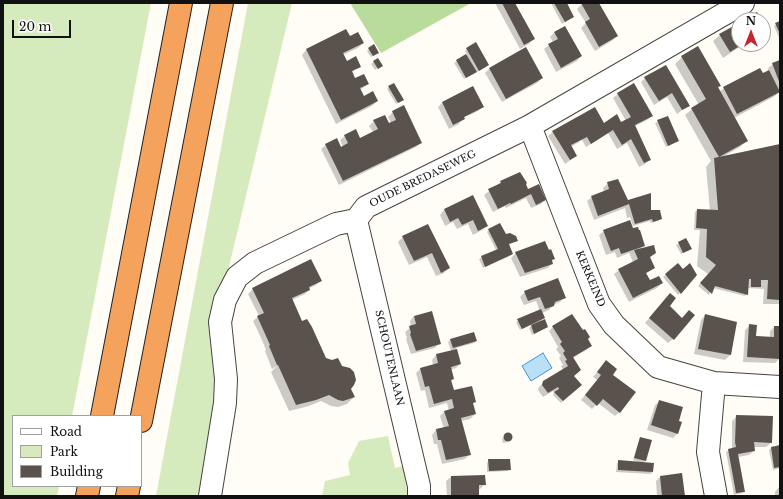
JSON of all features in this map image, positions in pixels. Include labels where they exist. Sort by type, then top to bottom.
[{"type":"highway","points":[[102,415],[181,3]]},
{"type":"highway","points":[[142,416],[222,3]]},
{"type":"street","name":"OUDE BREDASEWEG","points":[[356,220],[366,207],[530,126],[743,3]]},
{"type":"street","name":"KERKEIND","points":[[530,126],[598,304],[614,325],[658,367],[714,383],[780,386]]},
{"type":"street","points":[[210,496],[225,403],[226,379],[220,322],[225,300],[237,277],[255,263],[329,227],[356,220]]},
{"type":"street","name":"SCHOUTENLAAN","points":[[356,220],[419,486],[419,496]]},
{"type":"street","points":[[714,383],[708,452],[716,496]]},
{"type":"green space","points":[[3,3],[151,3],[72,415],[12,415],[12,487],[59,487],[57,496],[3,496]]},
{"type":"green space","points":[[248,3],[292,3],[228,271],[220,290],[220,378],[202,496],[156,496]]},
{"type":"green space","points":[[350,3],[471,3],[381,53]]},
{"type":"green space","points":[[388,436],[395,468],[403,466],[408,496],[322,496],[325,481],[350,475],[348,463],[359,441]]},
{"type":"water","points":[[543,353],[552,368],[531,381],[522,366]]},
{"type":"building","points":[[502,3],[515,3],[535,39],[524,45]]},
{"type":"building","points":[[554,3],[567,3],[574,17],[565,22]]},
{"type":"building","points":[[581,3],[599,3],[618,36],[599,47],[585,22],[590,19]]},
{"type":"building","points":[[780,21],[780,34],[775,23]]},
{"type":"building","points":[[565,26],[582,56],[561,68],[548,44],[558,39],[554,32]]},
{"type":"building","points":[[731,27],[731,51],[730,52],[719,34]]},
{"type":"building","points":[[346,29],[350,36],[358,32],[364,43],[343,53],[347,61],[356,56],[361,67],[352,71],[355,78],[364,74],[369,84],[360,88],[364,96],[373,91],[378,101],[341,120],[306,49]]},
{"type":"building","points":[[476,42],[489,65],[479,71],[466,48]]},
{"type":"building","points":[[374,44],[379,53],[373,56],[368,48]]},
{"type":"building","points":[[698,46],[721,86],[718,87],[748,141],[719,157],[691,108],[706,99],[681,56]]},
{"type":"building","points":[[526,47],[543,78],[506,99],[489,68]]},
{"type":"building","points":[[466,54],[477,72],[466,78],[456,60]]},
{"type":"building","points":[[378,58],[383,66],[378,69],[373,61]]},
{"type":"building","points":[[780,60],[780,84],[772,63]]},
{"type":"building","points":[[666,65],[690,106],[682,110],[672,93],[659,101],[644,77]]},
{"type":"building","points":[[760,68],[763,73],[769,70],[780,92],[737,114],[723,87]]},
{"type":"building","points":[[394,83],[404,100],[398,103],[388,86]]},
{"type":"building","points":[[634,83],[653,116],[635,125],[651,160],[644,163],[631,139],[622,145],[613,130],[591,144],[587,137],[571,145],[577,156],[570,160],[552,131],[595,107],[604,123],[617,114],[621,122],[631,117],[617,93]]},
{"type":"building","points":[[473,86],[484,107],[464,117],[465,119],[453,125],[442,102]]},
{"type":"building","points":[[404,105],[422,143],[343,181],[325,144],[337,138],[341,147],[348,143],[344,135],[356,129],[360,138],[378,129],[373,120],[385,115],[389,123],[396,120],[392,111]]},
{"type":"building","points":[[668,116],[679,141],[668,146],[657,120]]},
{"type":"building","points":[[780,144],[780,300],[767,299],[768,280],[761,280],[761,287],[751,287],[751,279],[749,279],[748,295],[715,286],[712,294],[700,283],[716,265],[706,257],[707,229],[696,228],[697,209],[718,210],[714,158]]},
{"type":"building","points":[[520,172],[527,183],[528,189],[539,184],[546,200],[536,205],[531,194],[498,209],[488,189],[501,183],[500,181]]},
{"type":"building","points":[[618,179],[628,200],[651,193],[651,210],[660,210],[662,219],[653,222],[652,219],[635,224],[629,204],[598,216],[591,196],[609,189],[607,182]]},
{"type":"building","points":[[473,195],[488,226],[478,231],[473,220],[462,225],[458,218],[450,222],[444,209]]},
{"type":"building","points":[[630,220],[633,228],[638,227],[640,230],[645,246],[621,254],[619,248],[611,251],[603,230]]},
{"type":"building","points":[[500,223],[506,234],[510,233],[516,236],[518,241],[509,244],[513,254],[485,267],[481,256],[498,249],[488,229]]},
{"type":"building","points":[[428,224],[450,268],[441,273],[432,253],[414,261],[402,236]]},
{"type":"building","points":[[686,238],[692,249],[683,253],[678,242]]},
{"type":"building","points":[[545,241],[549,250],[551,249],[555,259],[552,260],[553,264],[525,273],[515,252]]},
{"type":"building","points":[[654,245],[656,253],[650,257],[655,268],[646,273],[650,280],[659,276],[663,283],[633,298],[618,269],[638,259],[634,250]]},
{"type":"building","points":[[311,259],[322,281],[309,287],[310,290],[292,298],[302,321],[307,319],[312,327],[326,358],[332,360],[338,358],[342,366],[350,368],[354,372],[356,380],[351,389],[355,397],[343,401],[329,395],[296,405],[277,365],[257,316],[264,313],[252,288]]},
{"type":"building","points":[[678,263],[683,269],[690,263],[697,275],[681,294],[665,274]]},
{"type":"building","points":[[558,278],[566,298],[555,302],[554,306],[545,309],[540,297],[528,301],[524,291]]},
{"type":"building","points":[[670,293],[676,298],[670,306],[682,318],[689,310],[695,315],[674,340],[649,318]]},
{"type":"building","points":[[541,309],[545,318],[522,329],[517,319]]},
{"type":"building","points":[[432,311],[441,344],[416,351],[409,326],[416,324],[414,316]]},
{"type":"building","points":[[572,314],[590,337],[588,339],[592,346],[573,357],[581,370],[574,376],[582,385],[563,401],[554,392],[559,389],[558,387],[548,393],[542,385],[543,381],[568,366],[565,361],[567,360],[563,353],[565,351],[560,344],[562,342],[552,326]]},
{"type":"building","points":[[705,314],[737,322],[731,355],[698,349]]},
{"type":"building","points":[[545,319],[548,327],[534,334],[531,325]]},
{"type":"building","points":[[749,324],[757,325],[756,336],[774,337],[774,326],[780,326],[780,359],[747,357]]},
{"type":"building","points":[[474,332],[477,341],[453,348],[450,339]]},
{"type":"building","points":[[457,349],[461,364],[451,367],[454,379],[451,380],[454,390],[472,386],[476,402],[473,403],[476,414],[461,418],[471,455],[446,460],[441,440],[438,440],[436,429],[449,426],[444,411],[454,408],[452,399],[434,404],[429,386],[425,387],[420,368],[438,363],[436,354]]},
{"type":"building","points":[[606,360],[617,369],[613,375],[636,392],[620,413],[603,399],[597,406],[585,395],[601,375],[597,372]]},
{"type":"building","points":[[659,400],[683,407],[679,421],[682,422],[678,434],[651,425]]},
{"type":"building","points":[[736,415],[773,416],[772,443],[754,442],[755,451],[738,454],[745,492],[736,493],[728,449],[736,447]]},
{"type":"building","points":[[506,433],[510,433],[512,437],[510,441],[506,441],[504,439],[504,435]]},
{"type":"building","points":[[640,437],[652,440],[646,461],[634,458]]},
{"type":"building","points":[[780,445],[780,467],[774,468],[771,447]]},
{"type":"building","points":[[488,459],[510,459],[511,470],[489,471]]},
{"type":"building","points":[[618,460],[654,463],[653,472],[618,470]]},
{"type":"building","points":[[682,473],[685,496],[662,496],[660,476]]},
{"type":"building","points":[[485,475],[486,485],[479,485],[479,496],[451,496],[451,476]]}]
